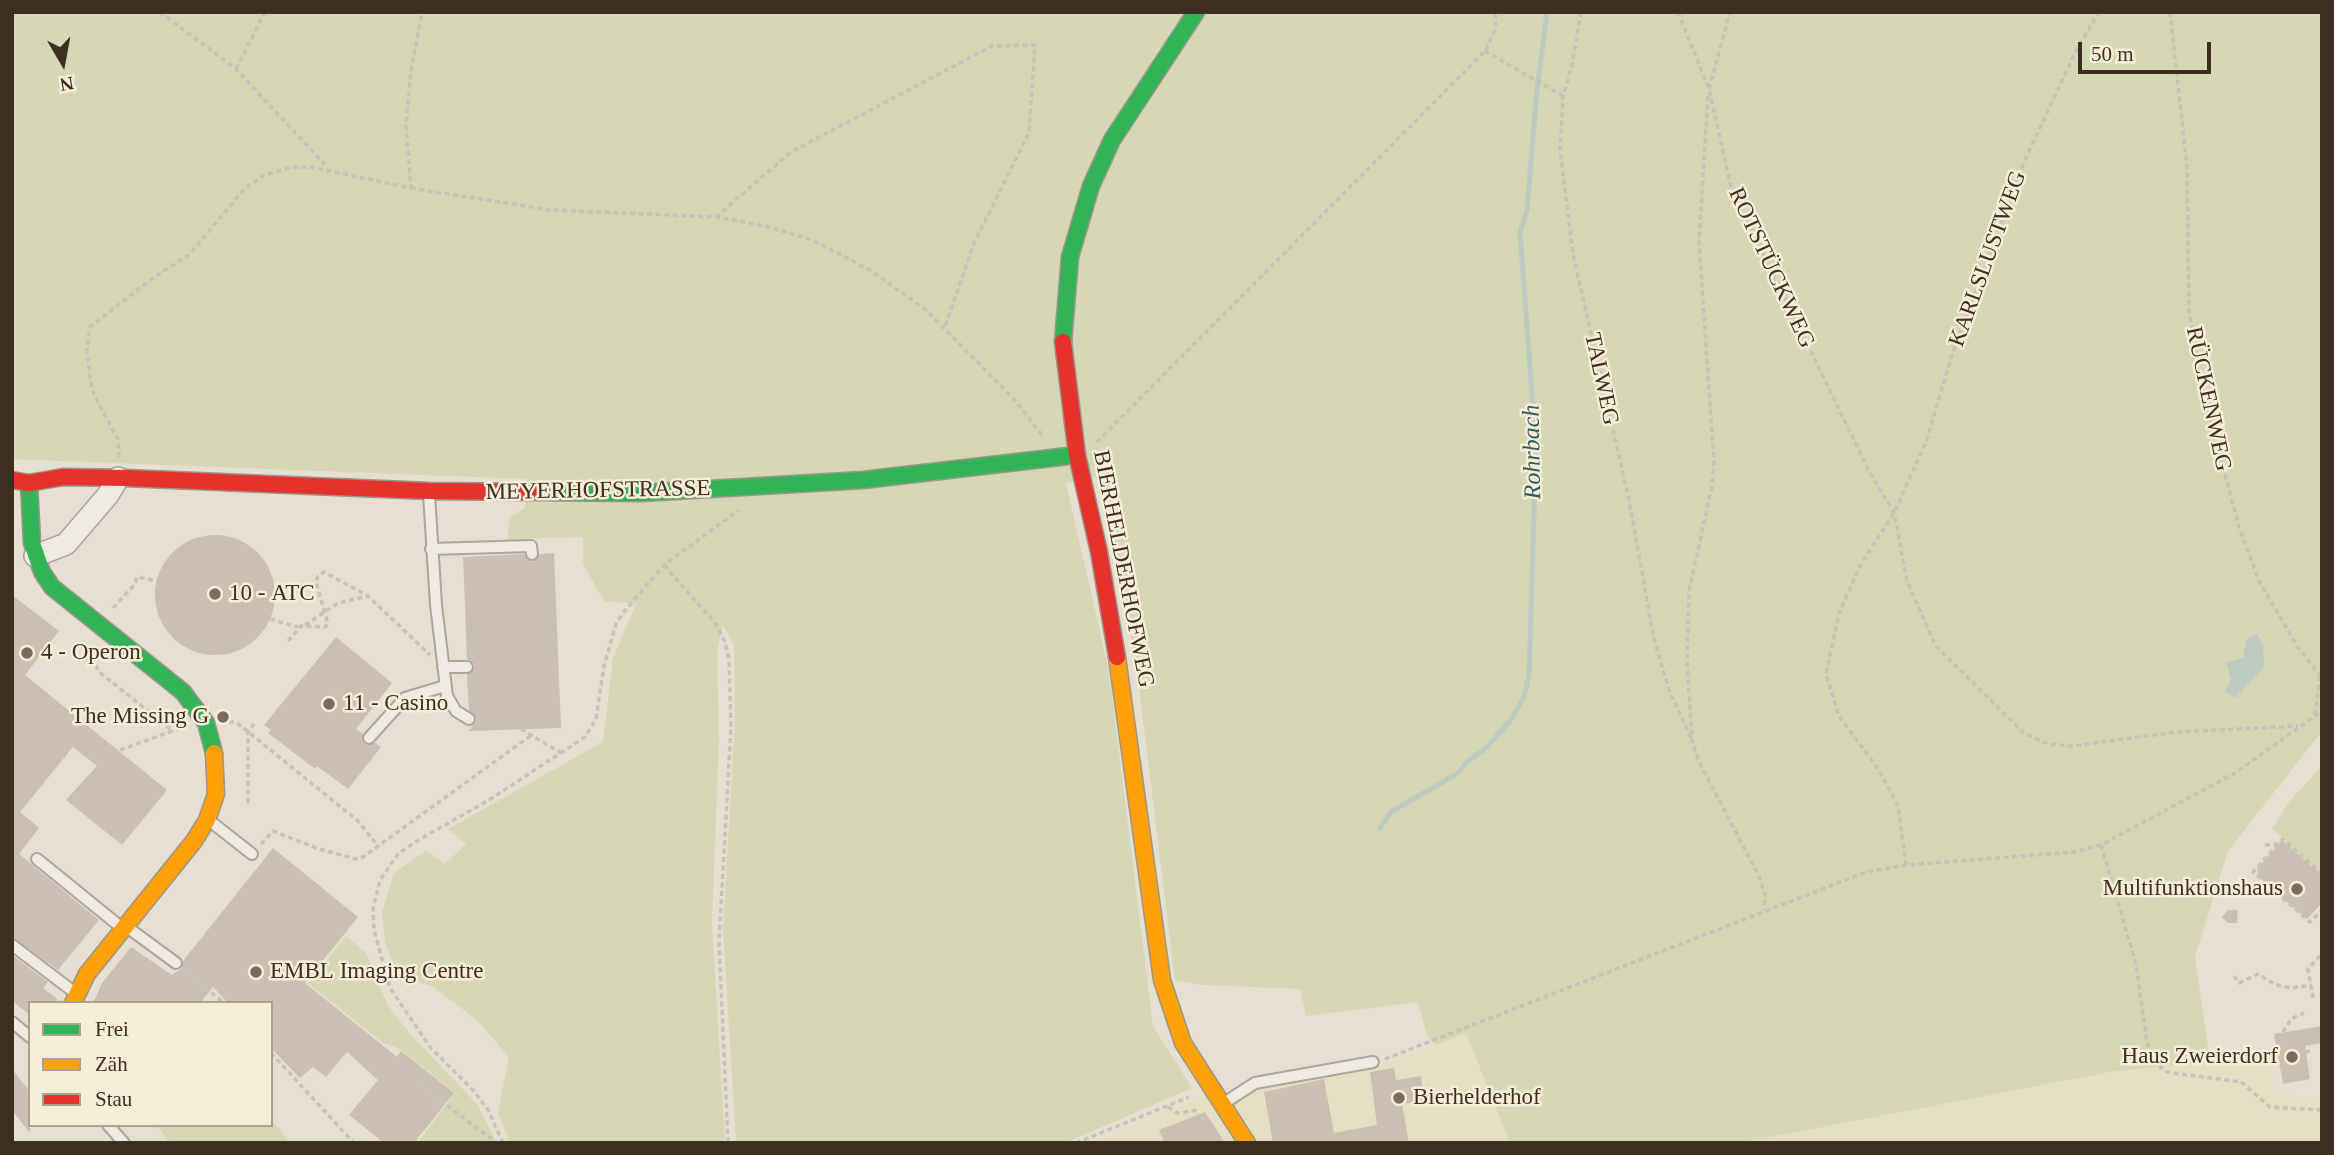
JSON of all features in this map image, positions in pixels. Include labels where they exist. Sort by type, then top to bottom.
[{"type":"street","name":"BIERHELDERHOFWEG","points":[[1196,12],[1112,140],[1091,186],[1076,234],[1065,290],[1063,354],[1077,455],[1118,654],[1162,980],[1174,1024],[1210,1088],[1247,1143]]},
{"type":"street","name":"MEYERHOFSTRASSE","points":[[12,480],[29,483],[119,468],[429,491],[601,494],[755,488],[863,480],[1077,455]]},
{"type":"street","points":[[35,556],[65,544],[108,495],[119,468]]},
{"type":"street","points":[[29,483],[30,526],[35,556],[51,587],[183,692],[206,723],[218,763],[216,794],[207,820],[194,841],[124,926],[74,998]]},
{"type":"lane","points":[[429,491],[431,549],[445,686],[451,705],[469,719]]},
{"type":"lane","points":[[431,549],[483,551],[531,546],[532,554]]},
{"type":"lane","points":[[443,662],[467,667]]},
{"type":"lane","points":[[369,738],[405,698],[445,686]]},
{"type":"lane","points":[[207,820],[252,853]]},
{"type":"lane","points":[[37,859],[176,963]]},
{"type":"lane","points":[[12,945],[74,998]]},
{"type":"lane","points":[[12,1022],[28,1035]]},
{"type":"lane","points":[[1222,1104],[1255,1083],[1373,1062]]},
{"type":"lane","points":[[110,1127],[124,1143]]},
{"type":"path","points":[[160,12],[236,69],[330,170]]},
{"type":"path","points":[[236,69],[265,12]]},
{"type":"path","points":[[411,188],[406,126],[411,71],[422,12]]},
{"type":"path","points":[[1077,455],[1104,438],[1485,51],[1496,28],[1495,12]]},
{"type":"path","name":"TALWEG","points":[[1581,12],[1572,66],[1563,96],[1560,150],[1573,254],[1629,500],[1654,639],[1669,690],[1692,740]]},
{"type":"path","name":"ROTSTÜCKWEG","points":[[1678,12],[1709,89],[1731,187],[1868,469],[1894,513],[1907,581],[1935,645],[2024,733],[2048,744],[2072,746],[2176,732],[2298,726]]},
{"type":"path","points":[[1730,12],[1709,89],[1699,242],[1714,462],[1712,486],[1689,591],[1687,661],[1692,740],[1698,760],[1759,876],[1765,895],[1764,910]]},
{"type":"path","name":"KARLSLUSTWEG","points":[[1906,865],[1898,806],[1879,770],[1839,716],[1826,674],[1839,613],[1861,564],[1894,513],[1926,442],[1953,352],[2024,162],[2076,51],[2099,12]]},
{"type":"path","name":"RÜCKENWEG","points":[[2170,12],[2187,167],[2189,311],[2200,381],[2239,527],[2259,581],[2297,646],[2321,677]]},
{"type":"path","points":[[716,216],[791,152],[992,46],[1035,45],[1029,133],[974,243],[945,327]]},
{"type":"path","points":[[1485,51],[1563,96]]},
{"type":"path","points":[[119,468],[118,439],[94,395],[90,377],[87,349],[90,327],[144,284],[190,254],[213,222],[255,180],[278,169],[292,167],[330,170],[411,188],[550,210],[716,216],[766,226],[831,249],[902,291],[945,327],[1012,397],[1036,431],[1046,437]]},
{"type":"path","points":[[503,1143],[481,1101],[430,1047],[390,988],[378,952],[373,909],[380,880],[398,854],[585,737],[592,727],[616,624],[664,565],[744,506],[755,488]]},
{"type":"path","points":[[664,565],[716,624],[725,642],[729,659],[731,727],[719,942],[728,1143]]},
{"type":"path","points":[[304,625],[327,626],[316,582],[318,576],[324,572],[368,596],[421,650],[443,662]]},
{"type":"path","points":[[157,581],[137,577],[135,584],[85,643],[92,650],[97,671],[173,732]]},
{"type":"path","points":[[288,641],[299,627],[324,610],[368,596]]},
{"type":"path","points":[[270,619],[299,627]]},
{"type":"path","points":[[2315,715],[2321,677]]},
{"type":"path","points":[[1373,1062],[1866,872],[1906,865],[2073,852],[2101,845],[2235,773],[2322,711]]},
{"type":"path","points":[[120,750],[190,724],[236,722],[359,821],[379,847]]},
{"type":"path","points":[[248,803],[248,732],[254,724]]},
{"type":"path","points":[[521,729],[561,753]]},
{"type":"path","points":[[252,853],[274,831],[297,842],[356,859],[379,847],[533,734]]},
{"type":"path","points":[[2322,874],[2283,839],[2253,873],[2311,922],[2322,910]]},
{"type":"path","points":[[2265,845],[2278,844]]},
{"type":"path","points":[[2101,845],[2136,964],[2147,1043],[2158,1065],[2166,1072],[2241,1082],[2270,1107],[2322,1110]]},
{"type":"path","points":[[2313,998],[2308,969],[2322,954]]},
{"type":"path","points":[[176,963],[222,1001]]},
{"type":"path","points":[[2234,976],[2239,983],[2258,974],[2276,985],[2292,988],[2311,985]]},
{"type":"path","points":[[2283,1032],[2291,1018],[2304,1013]]},
{"type":"path","points":[[273,1055],[354,1143]]},
{"type":"path","points":[[420,1085],[497,1143]]},
{"type":"path","points":[[1076,1143],[1210,1088]]},
{"type":"path","points":[[1168,1107],[1177,1113],[1206,1110]]},
{"type":"shaded area","points":[[2257,634],[2263,644],[2264,668],[2235,698],[2225,691],[2231,680],[2226,662],[2243,658],[2247,639]]},
{"type":"shaded area","name":"Bierhelderhof","points":[[1466,1033],[1510,1143],[1092,1143],[1205,1096],[1367,1070]]},
{"type":"shaded area","points":[[2210,1061],[2269,1068],[2278,1095],[2322,1098],[2322,1143],[1739,1143],[2110,1072]]},
{"type":"green space","points":[[12,12],[2322,12],[2322,731],[2228,851],[2195,957],[2210,1061],[2110,1072],[1739,1143],[1510,1143],[1466,1033],[1436,1045],[1427,1036],[1418,1002],[1306,1016],[1300,989],[1203,985],[1175,980],[1138,680],[1103,475],[1066,483],[1109,672],[1153,1026],[1192,1088],[1065,1143],[736,1143],[723,929],[735,717],[734,645],[723,625],[717,652],[719,739],[712,923],[725,1143],[510,1143],[498,1112],[509,1057],[477,1020],[432,986],[397,977],[385,941],[382,912],[394,873],[426,851],[445,864],[466,844],[448,829],[603,742],[613,658],[636,604],[604,601],[583,564],[583,537],[508,539],[509,518],[525,508],[526,479],[12,459]]},
{"type":"green space","points":[[2322,766],[2322,874],[2272,829],[2288,803]]},
{"type":"green space","points":[[346,936],[366,953],[388,1006],[411,1035],[477,1104],[497,1143],[417,1143],[455,1093],[400,1049],[383,1043],[308,983]]},
{"type":"green space","points":[[273,1122],[291,1143],[171,1143],[158,1127],[273,1127]]},
{"type":"building","name":"10 - ATC","points":[[215,535],[238,540],[257,553],[270,572],[275,595],[270,618],[257,637],[238,650],[215,655],[192,650],[173,637],[160,618],[155,595],[160,572],[173,553],[192,540]]},
{"type":"building","points":[[554,553],[561,728],[469,731],[477,719],[469,710],[467,675],[475,666],[467,659],[463,557],[524,554],[532,562],[540,554]]},
{"type":"building","points":[[12,595],[59,631],[25,675],[167,790],[122,845],[66,800],[97,766],[73,747],[20,812],[39,828],[19,854],[99,920],[58,970],[12,937]]},
{"type":"building","name":"11 - Casino","points":[[336,637],[392,683],[356,729],[363,734],[364,744],[375,743],[381,747],[348,789],[317,766],[315,769],[268,733],[271,730],[264,725]]},
{"type":"building","name":"Multifunktionshaus","points":[[2282,840],[2322,875],[2322,903],[2307,919],[2258,876],[2257,869]]},
{"type":"building","name":"EMBL Imaging Centre","points":[[273,848],[358,917],[305,983],[397,1057],[401,1051],[454,1093],[414,1143],[384,1143],[349,1115],[378,1080],[347,1052],[326,1077],[313,1067],[300,1078],[273,1050],[273,1001],[226,1001],[213,987],[202,1001],[94,1001],[102,983],[131,947],[172,975],[182,968],[183,961]]},
{"type":"building","points":[[2228,910],[2238,910],[2237,923],[2228,923],[2222,917]]},
{"type":"building","points":[[12,955],[48,982],[43,988],[57,999],[28,1001],[28,1013],[12,1001]]},
{"type":"building","name":"Haus Zweierdorf","points":[[2322,1026],[2322,1043],[2305,1046],[2310,1079],[2283,1084],[2274,1034]]},
{"type":"building","points":[[1394,1068],[1396,1080],[1421,1076],[1424,1101],[1402,1104],[1409,1143],[1273,1143],[1264,1092],[1324,1079],[1334,1133],[1377,1125],[1370,1072]]},
{"type":"building","points":[[12,1069],[28,1089],[30,1133],[12,1110]]},
{"type":"building","points":[[1205,1112],[1225,1143],[1164,1143],[1159,1130]]},
{"type":"waterway","name":"Rohrbach","points":[[1380,828],[1391,812],[1458,773],[1466,763],[1487,747],[1510,721],[1524,697],[1529,675],[1536,447],[1520,233],[1527,210],[1537,90],[1547,12]]},
{"type":"traffic: fast","points":[[1063,342],[1070,257],[1091,186],[1112,140],[1196,12]]},
{"type":"traffic: fast","points":[[538,492],[641,493],[863,480],[1077,455]]},
{"type":"traffic: fast","points":[[29,483],[32,543],[42,572],[52,587],[183,692],[206,723],[214,753]]},
{"type":"traffic: slow","points":[[1117,657],[1162,980],[1183,1043],[1247,1143]]},
{"type":"traffic: slow","points":[[74,1001],[87,974],[194,841],[207,820],[216,794],[214,753]]},
{"type":"traffic: jam","points":[[1063,342],[1077,455],[1099,552],[1117,657]]},
{"type":"traffic: jam","points":[[12,480],[29,483],[63,477],[126,478],[429,491],[538,492]]},
{"type":"place","name":"10 - ATC","points":[[215,594]]},
{"type":"place","name":"4 - Operon","points":[[27,653]]},
{"type":"place","name":"11 - Casino","points":[[329,704]]},
{"type":"place","name":"The Missing G","points":[[223,717]]},
{"type":"place","name":"Multifunktionshaus","points":[[2297,889]]},
{"type":"place","name":"EMBL Imaging Centre","points":[[256,972]]},
{"type":"place","name":"Haus Zweierdorf","points":[[2292,1057]]},
{"type":"place","name":"Bierhelderhof","points":[[1399,1098]]}]
